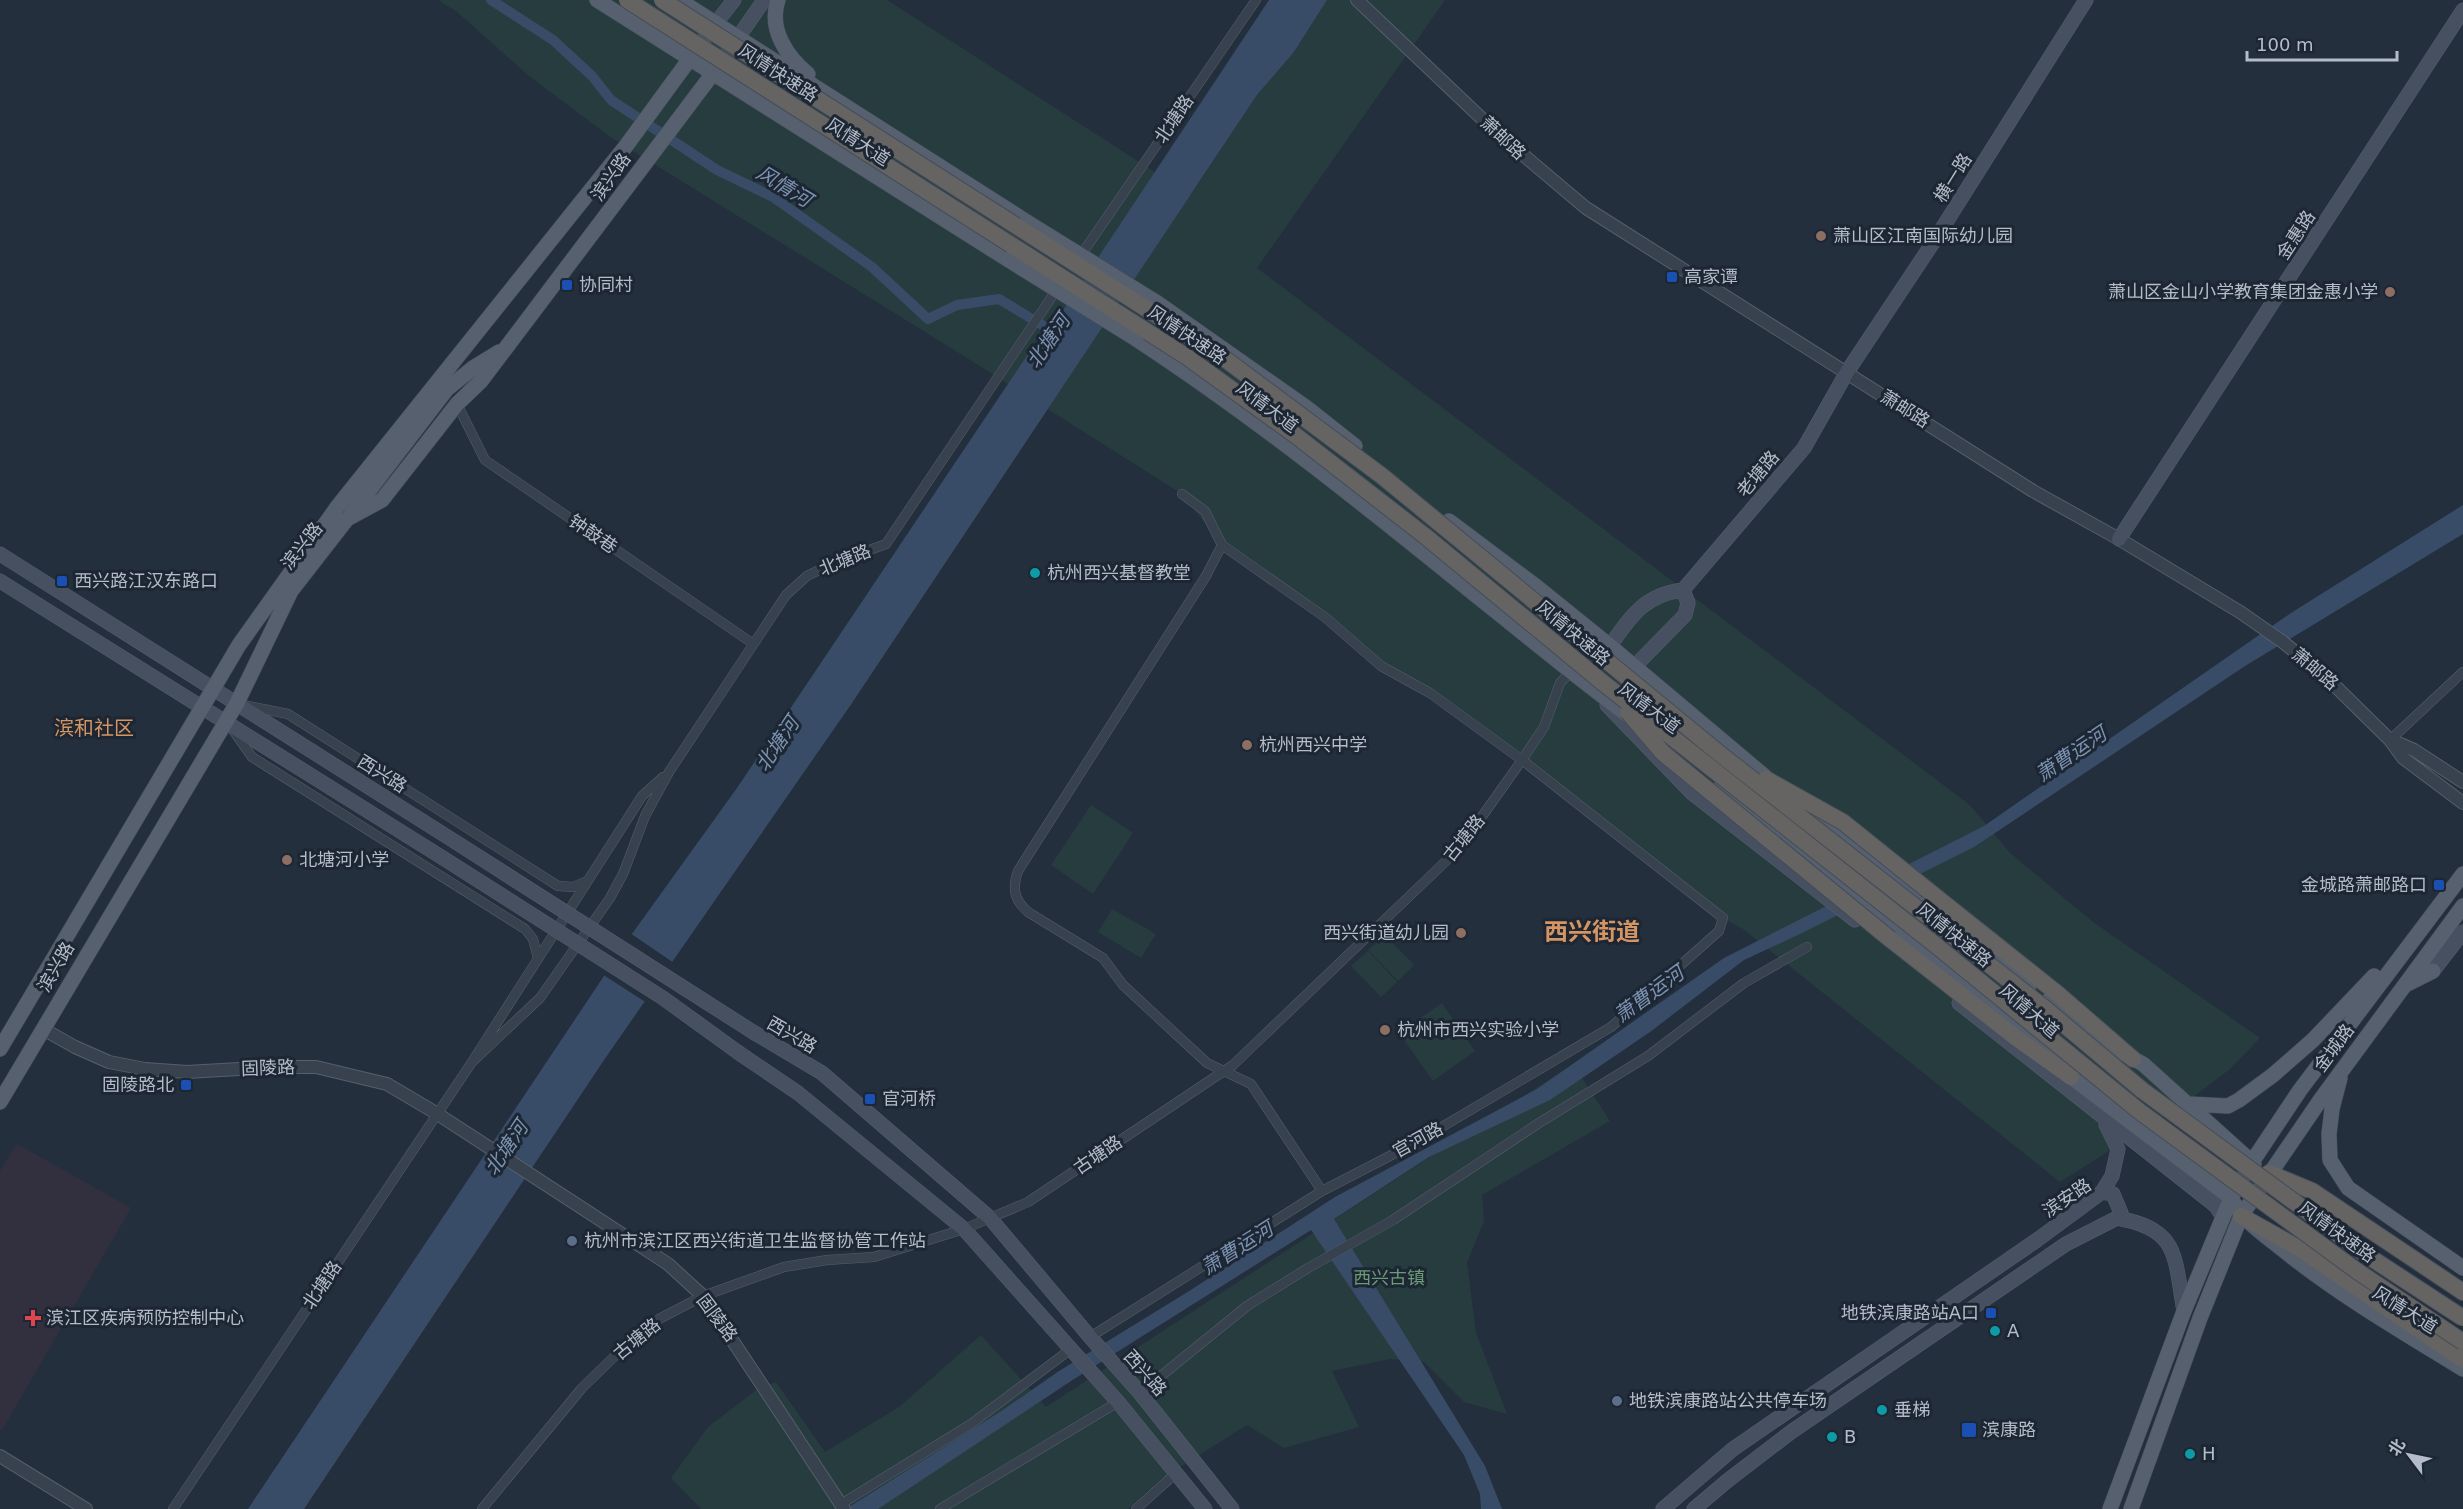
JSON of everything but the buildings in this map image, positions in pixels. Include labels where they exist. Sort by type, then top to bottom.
[{"type":"highway","name":"风情快速路","points":[[627,0],[1187,357],[1353,479],[1596,685],[1933,943],[2139,1111],[2357,1271],[2463,1340]]},
{"type":"highway","name":"风情快速路","points":[[662,0],[1225,359],[1382,476],[1720,754],[2024,992],[2142,1090],[2368,1256],[2463,1318]]},
{"type":"highway","points":[[1596,685],[1664,753],[1890,939],[2015,1037],[2071,1077]]},
{"type":"highway","points":[[1720,754],[1843,822],[1934,902],[2058,994],[2133,1059]]},
{"type":"highway","points":[[2269,1173],[2312,1191],[2463,1292]]},
{"type":"highway","points":[[2241,1216],[2300,1249],[2463,1360]]},
{"type":"main road","name":"风情大道","points":[[597,0],[1187,372],[1348,492],[1570,670],[1596,685],[1658,736],[1683,761],[1841,887],[2022,1026],[2071,1077],[2231,1198],[2241,1216],[2313,1274],[2375,1316],[2463,1369]]},
{"type":"main road","name":"风情大道","points":[[679,0],[1200,331],[1307,408],[1409,491],[1537,587],[1750,765],[1838,832],[1878,866],[1934,902]]},
{"type":"main road","points":[[716,23],[734,0]]},
{"type":"main road","points":[[714,72],[764,0]]},
{"type":"main road","points":[[778,0],[776,7],[778,30],[784,50],[797,65],[855,112]]},
{"type":"main road","name":"横一路","points":[[1847,372],[1938,235],[2086,0]]},
{"type":"main road","name":"金惠路","points":[[2120,539],[2463,10]]},
{"type":"main road","name":"滨兴路","points":[[0,1049],[239,645],[338,506],[626,146],[716,23]]},
{"type":"main road","name":"滨兴路","points":[[0,1102],[237,703],[291,591],[347,519],[382,500],[458,404],[481,381],[714,72]]},
{"type":"main road","points":[[347,519],[447,389],[473,368],[508,346]]},
{"type":"main road","name":"老塘路","points":[[1683,590],[1804,448],[1847,372]]},
{"type":"main road","name":"西兴路","points":[[0,554],[753,1032],[822,1073],[990,1218],[1140,1393],[1232,1509]]},
{"type":"main road","points":[[0,581],[201,708],[226,721],[663,999],[798,1093],[964,1229],[1118,1402],[1205,1509]]},
{"type":"main road","points":[[1610,646],[1631,615],[1648,601],[1665,592],[1683,590],[1688,603],[1685,615],[1634,667]]},
{"type":"main road","points":[[1596,685],[1692,793],[2216,1206],[2222,1216]]},
{"type":"main road","name":"金城路","points":[[2252,1162],[2300,1090],[2463,874]]},
{"type":"main road","name":"金城路","points":[[2241,1216],[2342,1070],[2463,906]]},
{"type":"main road","points":[[2189,1104],[2228,1106],[2273,1075],[2329,1023],[2436,908]]},
{"type":"main road","points":[[2405,985],[2433,971],[2463,932]]},
{"type":"main road","name":"风情大道","points":[[2133,1059],[2189,1104],[2252,1162],[2269,1173],[2300,1209],[2463,1314]]},
{"type":"main road","points":[[2342,1070],[2332,1109],[2330,1160],[2348,1188],[2463,1268]]},
{"type":"main road","points":[[2102,1118],[2118,1149],[2112,1176],[2102,1192]]},
{"type":"main road","points":[[2110,1509],[2222,1216],[2252,1162]]},
{"type":"main road","name":"滨安路","points":[[1663,1509],[1733,1449],[2037,1240],[2102,1192],[2113,1194],[2121,1213],[2117,1218],[2066,1244],[1791,1432],[1694,1509]]},
{"type":"main road","points":[[2231,1198],[2251,1202],[2463,1340]]},
{"type":"main road","points":[[2131,1509],[2200,1318],[2241,1216]]},
{"type":"main road","points":[[2117,1218],[2147,1225],[2169,1242],[2175,1260],[2184,1311]]},
{"type":"street","name":"北塘路","points":[[472,1062],[540,998],[610,898],[623,874],[645,816],[669,772],[752,643],[786,595],[807,576],[831,564],[886,544],[1256,0]]},
{"type":"street","name":"萧邮路","points":[[1357,0],[1533,166],[1586,208],[2033,490],[2120,539],[2251,620],[2283,642],[2330,681],[2390,740],[2403,759],[2463,803]]},
{"type":"street","name":"钟鼓巷","points":[[458,404],[485,460],[752,643]]},
{"type":"street","points":[[1182,494],[1205,511],[1222,545],[1326,618],[1381,666],[1430,693],[1522,760]]},
{"type":"street","points":[[1222,545],[1206,576],[1018,871],[1014,882],[1015,894],[1019,905],[1103,958],[1123,985],[1207,1064],[1251,1084],[1322,1191]]},
{"type":"street","name":"古塘路","points":[[482,1509],[582,1388],[618,1353],[659,1320],[703,1296],[784,1267],[826,1260],[874,1257],[964,1229],[1028,1202],[1233,1065],[1445,862],[1471,832],[1544,727],[1560,683],[1590,651],[1610,646]]},
{"type":"street","points":[[2463,672],[2390,740],[2414,750],[2463,782]]},
{"type":"street","name":"西兴路","points":[[237,703],[288,714],[558,886],[573,887],[588,881]]},
{"type":"street","points":[[226,721],[252,757],[525,929],[533,939],[538,958]]},
{"type":"street","name":"官河路","points":[[1092,1339],[1322,1191],[1413,1144],[1611,1027],[1719,931],[1723,918],[1522,760]]},
{"type":"street","name":"北塘路","points":[[172,1509],[472,1062],[642,796],[669,772]]},
{"type":"street","points":[[1140,1393],[1247,1306],[1308,1268],[1394,1220],[1539,1123],[1648,1056],[1744,983],[1807,947]]},
{"type":"street","name":"固陵路","points":[[43,1029],[109,1062],[145,1069],[187,1072],[316,1067],[387,1084],[436,1113],[538,1177],[668,1264],[703,1296],[843,1507]]},
{"type":"street","points":[[843,1507],[971,1424],[1073,1351]]},
{"type":"street","points":[[940,1509],[1118,1402]]},
{"type":"street","points":[[0,1456],[86,1509]]},
{"type":"street","points":[[1137,1509],[1176,1473]]},
{"type":"shaded area","name":"滨江区疾病预防控制中心","points":[[17,1144],[131,1208],[2,1430],[0,1429],[0,1171]]},
{"type":"green space","points":[[438,0],[887,0],[1191,195],[1257,95],[1294,52],[1327,0],[1445,0],[1257,268],[1970,805],[2009,852],[2093,922],[2260,1038],[2230,1069],[2188,1101],[2060,1182],[1743,929],[1723,918],[1430,693],[1381,666],[1326,618],[1222,545],[1182,494],[609,136],[529,76],[456,11]]},
{"type":"green space","points":[[1091,805],[1133,833],[1093,894],[1051,865]]},
{"type":"green space","points":[[1112,909],[1156,934],[1141,958],[1098,932]]},
{"type":"green space","points":[[1385,935],[1414,965],[1398,981],[1368,950]]},
{"type":"green space","points":[[1368,951],[1397,982],[1381,997],[1351,966]]},
{"type":"green space","points":[[1442,1003],[1475,1051],[1433,1081],[1399,1033]]},
{"type":"green space","name":"西兴古镇","points":[[1573,1064],[1610,1121],[1482,1195],[1484,1221],[1467,1263],[1476,1333],[1507,1414],[1464,1402],[1424,1362],[1390,1359],[1332,1371],[1359,1427],[1284,1448],[1247,1425],[1161,1479],[1128,1509],[701,1509],[671,1478],[708,1427],[755,1391],[776,1382],[825,1452],[899,1407],[981,1335],[1046,1407]]},
{"type":"water","name":"北塘河","points":[[1269,0],[1327,0],[1294,52],[1257,95],[852,703],[604,1060],[304,1509],[248,1509],[634,931],[737,788],[1026,357],[1046,336]]},
{"type":"water","points":[[2463,505],[2463,534],[2245,666],[1974,847],[1744,960],[1650,1032],[1550,1100],[1429,1157],[1334,1219],[1485,1466],[1502,1509],[1481,1509],[1480,1494],[1464,1455],[1311,1230],[1071,1381],[878,1509],[846,1509],[1335,1197],[1537,1089],[1724,958],[1984,826],[2291,613]]},
{"type":"pier","points":[[630,933],[674,963],[647,1003],[602,974]]},
{"type":"waterway","name":"风情河","points":[[491,0],[553,40],[592,76],[611,100],[717,170],[773,197],[872,267],[928,319],[957,305],[999,299],[1062,337]]},
{"type":"place","name":"萧山区江南国际幼儿园","points":[[1821,236]]},
{"type":"place","name":"高家谭","points":[[1672,277]]},
{"type":"place","name":"协同村","points":[[567,285]]},
{"type":"place","name":"萧山区金山小学教育集团金惠小学","points":[[2390,292]]},
{"type":"place","name":"杭州西兴基督教堂","points":[[1035,573]]},
{"type":"place","name":"西兴路江汉东路口","points":[[62,581]]},
{"type":"place","name":"杭州西兴中学","points":[[1247,745]]},
{"type":"place","name":"北塘河小学","points":[[287,860]]},
{"type":"place","name":"金城路萧邮路口","points":[[2439,885]]},
{"type":"place","name":"西兴街道幼儿园","points":[[1461,933]]},
{"type":"place","name":"杭州市西兴实验小学","points":[[1385,1030]]},
{"type":"place","name":"固陵路北","points":[[186,1085]]},
{"type":"place","name":"官河桥","points":[[870,1099]]},
{"type":"place","name":"杭州市滨江区西兴街道卫生监督协管工作站","points":[[572,1241]]},
{"type":"place","name":"地铁滨康路站A口","points":[[1991,1313]]},
{"type":"place","name":"滨江区疾病预防控制中心","points":[[33,1318]]},
{"type":"place","name":"A","points":[[1995,1331]]},
{"type":"place","name":"地铁滨康路站公共停车场","points":[[1617,1401]]},
{"type":"place","name":"垂梯","points":[[1882,1410]]},
{"type":"place","name":"滨康路","points":[[1969,1430]]},
{"type":"place","name":"B","points":[[1832,1437]]},
{"type":"place","name":"H","points":[[2190,1454]]},
{"type":"district","name":"滨和社区","points":[[94,728]]},
{"type":"district","name":"西兴街道","points":[[1592,932]]},
{"type":"water label","name":"萧曹运河","points":[[2071,754]]},
{"type":"water label","name":"萧曹运河","points":[[1649,994]]},
{"type":"water label","name":"萧曹运河","points":[[1237,1248]]}]
